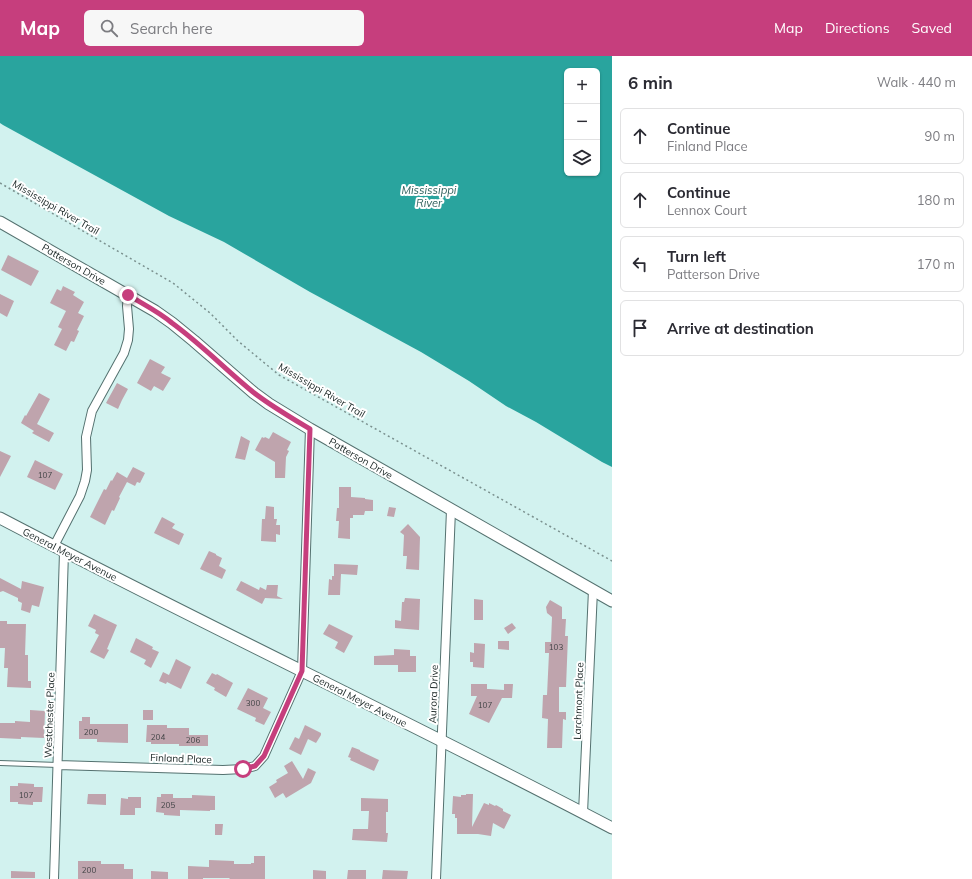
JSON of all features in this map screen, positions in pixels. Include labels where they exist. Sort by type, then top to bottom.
[{"type":"street","name":"Patterson Drive","points":[[0,222],[155,311],[213,356],[268,404],[612,601]]},
{"type":"street","points":[[54,546],[80,496],[85,481],[87,470],[86,437],[92,411],[124,353],[128,340],[128,295]]},
{"type":"street","points":[[302,671],[310,429]]},
{"type":"street","name":"Aurora Drive","points":[[436,879],[451,510]]},
{"type":"street","name":"General Meyer Avenue","points":[[0,518],[64,552],[442,741],[612,828]]},
{"type":"street","name":"Westchester Place","points":[[54,879],[64,552]]},
{"type":"street","name":"Larchmont Place","points":[[583,813],[593,590]]},
{"type":"street","name":"Finland Place","points":[[58,765],[223,770],[243,769],[255,766],[264,756],[302,671]]},
{"type":"lane","name":"Finland Place","points":[[0,763],[58,765]]},
{"type":"path","name":"Mississippi River Trail","points":[[0,183],[172,283],[210,313],[238,341],[279,375],[612,561]]},
{"type":"water","name":"Mississippi River","points":[[0,56],[612,56],[612,467],[506,406],[469,381],[421,352],[310,292],[224,242],[169,216],[0,123]]},
{"type":"building","points":[[8,255],[39,271],[31,286],[1,270]]},
{"type":"building","points":[[63,286],[75,292],[73,295],[84,302],[78,313],[84,316],[77,330],[79,331],[74,342],[71,341],[66,351],[54,345],[62,329],[58,327],[66,311],[50,303],[57,289],[61,291]]},
{"type":"building","points":[[0,294],[14,301],[7,317],[0,313]]},
{"type":"building","points":[[150,359],[165,367],[161,373],[171,378],[163,391],[154,386],[151,391],[137,383]]},
{"type":"building","points":[[117,383],[128,389],[118,409],[106,403]]},
{"type":"building","points":[[39,393],[50,399],[37,424],[54,433],[49,442],[32,433],[34,431],[21,423]]},
{"type":"building","points":[[273,432],[291,442],[287,450],[289,451],[286,457],[285,478],[275,478],[275,462],[255,450],[262,437],[269,439]]},
{"type":"building","points":[[241,436],[250,441],[245,460],[235,458]]},
{"type":"building","points":[[0,451],[11,456],[0,477]]},
{"type":"building","points":[[35,460],[63,474],[55,490],[27,477]]},
{"type":"building","points":[[133,467],[145,473],[140,483],[137,482],[135,486],[127,482],[114,511],[112,510],[105,525],[90,517],[104,489],[106,490],[117,472],[127,478]]},
{"type":"building","points":[[339,487],[351,487],[351,497],[373,500],[373,511],[365,511],[364,515],[353,515],[353,518],[350,518],[350,539],[338,538],[339,521],[336,521],[337,508],[339,508]]},
{"type":"building","points":[[266,506],[274,507],[274,519],[277,519],[276,525],[280,525],[280,535],[276,534],[276,542],[261,541],[262,519],[265,519]]},
{"type":"building","points":[[389,507],[396,508],[394,517],[387,516]]},
{"type":"building","points":[[162,517],[175,524],[172,528],[184,534],[179,545],[154,533]]},
{"type":"building","points":[[408,524],[420,537],[419,570],[406,569],[407,556],[403,556],[404,535],[400,532]]},
{"type":"building","points":[[209,551],[222,558],[219,566],[226,570],[222,579],[200,569]]},
{"type":"building","points":[[334,564],[358,565],[357,575],[341,574],[340,595],[328,595],[329,579],[332,580],[332,576],[334,576]]},
{"type":"building","points":[[0,578],[21,589],[22,581],[44,587],[39,607],[32,605],[30,613],[21,610],[22,603],[18,601],[18,598],[3,591],[0,592]]},
{"type":"building","points":[[241,581],[259,590],[260,587],[266,590],[267,585],[278,585],[277,596],[283,599],[265,598],[262,604],[236,590]]},
{"type":"building","points":[[405,598],[420,599],[419,630],[395,628],[395,620],[401,621],[402,602],[404,602]]},
{"type":"building","points":[[474,599],[483,600],[483,620],[474,620]]},
{"type":"building","points":[[550,600],[562,607],[562,619],[566,619],[565,636],[568,636],[566,687],[559,687],[559,712],[566,712],[566,720],[563,719],[562,748],[547,748],[548,719],[542,718],[543,695],[547,695],[549,653],[545,653],[545,642],[551,642],[552,617],[547,613],[546,607]]},
{"type":"building","points":[[94,614],[117,625],[107,649],[109,650],[104,659],[90,652],[99,635],[95,633],[96,630],[88,626]]},
{"type":"building","points":[[0,621],[7,621],[7,624],[26,624],[25,655],[28,655],[28,681],[31,681],[31,688],[7,687],[8,668],[4,668],[5,648],[0,648]]},
{"type":"building","points":[[512,623],[516,628],[508,634],[504,628]]},
{"type":"building","points":[[329,624],[353,636],[344,653],[335,648],[338,642],[323,634]]},
{"type":"building","points":[[136,638],[159,652],[151,668],[144,664],[146,660],[130,652]]},
{"type":"building","points":[[498,641],[509,641],[509,650],[498,649]]},
{"type":"building","points":[[474,643],[485,644],[484,668],[473,667],[473,662],[470,662],[470,652],[474,653]]},
{"type":"building","points":[[394,649],[410,650],[410,656],[416,656],[416,672],[398,672],[398,665],[374,665],[374,656],[394,655]]},
{"type":"building","points":[[176,659],[191,667],[181,689],[167,682],[166,684],[159,681],[163,672],[169,675]]},
{"type":"building","points":[[212,673],[217,674],[233,683],[226,697],[206,683]]},
{"type":"building","points":[[471,684],[487,684],[487,689],[504,690],[504,684],[513,684],[512,698],[502,698],[489,723],[469,714],[477,696],[471,696]]},
{"type":"building","points":[[248,688],[268,698],[263,708],[271,712],[264,725],[255,721],[256,718],[237,709]]},
{"type":"building","points":[[30,710],[45,711],[44,738],[0,738],[0,723],[15,723],[15,721],[30,722]]},
{"type":"building","points":[[143,710],[153,710],[153,720],[143,720]]},
{"type":"building","points":[[82,717],[90,717],[90,724],[128,724],[128,743],[97,742],[97,739],[79,739],[79,721],[82,721]]},
{"type":"building","points":[[147,725],[167,725],[167,728],[189,728],[189,735],[208,735],[208,746],[151,744],[151,742],[146,742]]},
{"type":"building","points":[[305,725],[321,733],[321,735],[316,743],[308,739],[301,755],[289,749],[295,737],[299,739]]},
{"type":"building","points":[[352,747],[379,760],[374,771],[350,760],[351,758],[348,757]]},
{"type":"building","points":[[292,761],[303,779],[308,768],[316,772],[311,783],[286,798],[283,793],[275,798],[269,787],[277,782],[276,780],[288,773],[284,766]]},
{"type":"building","points":[[18,783],[34,784],[34,787],[43,787],[42,802],[33,802],[33,805],[10,802],[10,786],[18,786]]},
{"type":"building","points":[[88,794],[106,794],[106,805],[87,804]]},
{"type":"building","points":[[161,794],[173,794],[173,798],[192,798],[192,795],[215,796],[215,810],[180,810],[180,816],[164,815],[164,813],[156,812],[157,797],[161,797]]},
{"type":"building","points":[[473,794],[472,827],[484,803],[489,805],[489,803],[495,806],[496,805],[511,815],[504,829],[493,823],[491,836],[478,834],[457,834],[457,818],[455,818],[455,814],[452,814],[453,796],[461,797],[461,795]]},
{"type":"building","points":[[128,797],[141,797],[141,808],[135,808],[135,815],[120,815],[121,798],[128,799]]},
{"type":"building","points":[[361,798],[388,799],[388,812],[386,812],[386,833],[388,833],[387,842],[352,840],[353,829],[368,829],[369,811],[361,811]]},
{"type":"building","points":[[215,824],[223,824],[222,835],[215,835]]},
{"type":"building","points":[[254,856],[265,856],[265,879],[188,879],[188,866],[209,867],[209,860],[234,861],[234,864],[251,864],[254,863]]},
{"type":"building","points":[[78,861],[101,861],[101,864],[124,864],[124,869],[133,869],[133,879],[78,879]]},
{"type":"building","points":[[313,870],[326,871],[326,879],[313,879]]},
{"type":"building","points":[[348,870],[366,870],[366,879],[347,879]]},
{"type":"building","points":[[383,870],[408,871],[407,879],[382,879]]},
{"type":"building","points":[[11,871],[35,872],[35,878],[11,878]]},
{"type":"building","points":[[151,871],[168,872],[168,879],[151,879]]},
{"type":"route","points":[[128,295],[172,323],[213,356],[236,378],[268,404],[310,429],[302,671],[264,756],[255,766],[243,769]]}]
